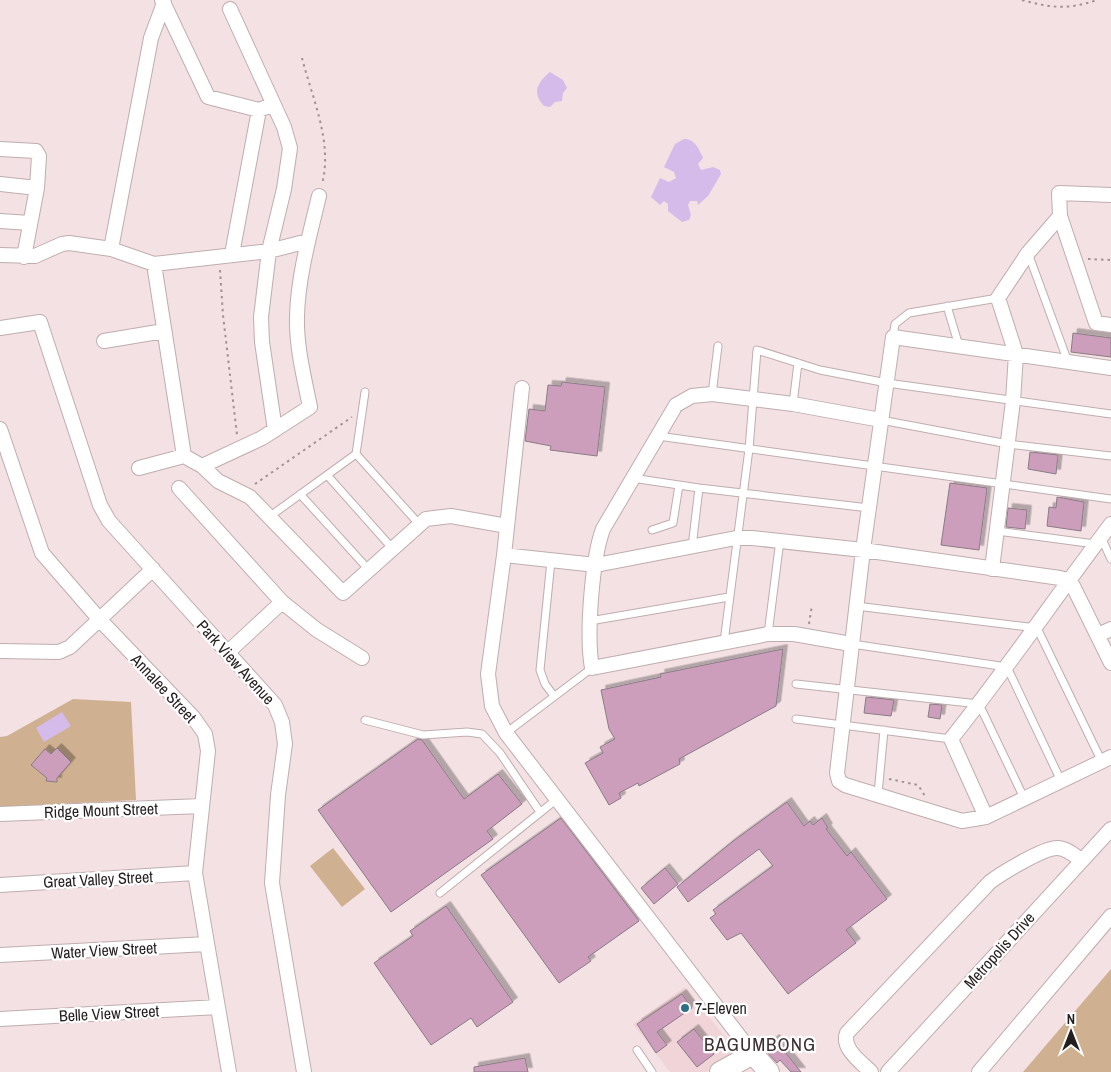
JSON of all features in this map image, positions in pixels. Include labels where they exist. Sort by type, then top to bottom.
[{"type":"main road","points":[[721,1072],[753,1054],[768,1071]]},
{"type":"street","points":[[163,2],[208,97],[266,107]]},
{"type":"street","points":[[111,249],[151,38],[163,2]]},
{"type":"street","points":[[230,8],[266,107],[288,137],[290,157],[269,251],[261,329],[275,430]]},
{"type":"street","points":[[226,255],[266,107]]},
{"type":"street","points":[[0,149],[39,153],[37,188],[24,257]]},
{"type":"street","points":[[0,184],[37,188]]},
{"type":"street","points":[[1111,195],[1059,193],[1060,216],[1096,323],[1111,324]]},
{"type":"street","points":[[202,466],[239,450],[275,430],[310,406],[298,342],[297,316],[308,241],[319,196]]},
{"type":"street","points":[[992,569],[1014,402],[1016,354],[998,298],[1028,253],[1060,216]]},
{"type":"street","points":[[0,221],[30,224]]},
{"type":"street","points":[[0,255],[24,257],[44,254],[62,244],[111,249],[154,264],[269,251],[308,241]]},
{"type":"street","points":[[154,264],[184,456]]},
{"type":"street","name":"Park View Avenue","points":[[0,328],[40,322],[100,505],[109,521],[275,705],[282,722],[285,744],[278,795],[272,883],[304,1072]]},
{"type":"street","points":[[104,341],[164,331]]},
{"type":"street","points":[[1106,759],[986,817],[962,821],[845,785],[839,781],[837,773],[841,725],[863,550],[893,337],[1111,368]]},
{"type":"street","points":[[522,388],[504,555],[488,674],[492,706],[506,733],[753,1054]]},
{"type":"street","points":[[851,644],[807,636],[782,633],[768,634],[592,668],[589,646],[590,621],[599,540],[603,528],[676,405],[692,396],[712,394],[753,398],[881,420]]},
{"type":"street","name":"Annalee Street","points":[[0,429],[42,553],[100,620],[193,717],[205,734],[208,752],[195,874],[229,1072]]},
{"type":"street","points":[[139,468],[184,456],[202,466],[218,481],[242,493],[343,593],[426,519],[443,516],[507,526]]},
{"type":"street","points":[[179,488],[282,602],[317,630],[362,658]]},
{"type":"street","points":[[986,817],[951,739],[1007,667],[1068,580],[1111,524]]},
{"type":"street","points":[[504,555],[596,565],[736,538],[780,540],[863,550],[1068,580],[1105,632],[1111,663]]},
{"type":"street","points":[[0,651],[59,652],[70,647],[153,570]]},
{"type":"street","points":[[227,653],[282,602]]},
{"type":"street","name":"Ridge Mount Street","points":[[0,814],[202,806]]},
{"type":"street","name":"Metropolis Drive","points":[[888,1072],[1111,829]]},
{"type":"street","points":[[871,1072],[846,1045],[845,1039],[847,1034],[990,882],[1004,872],[1049,849],[1058,847],[1081,860]]},
{"type":"street","name":"Great Valley Street","points":[[0,885],[195,874]]},
{"type":"street","points":[[978,1072],[1111,916]]},
{"type":"street","name":"Water View Street","points":[[0,955],[207,944]]},
{"type":"street","name":"Belle View Street","points":[[0,1020],[218,1007]]},
{"type":"street","points":[[296,1072],[304,1072]]},
{"type":"lane","points":[[1028,253],[1068,362]]},
{"type":"lane","points":[[893,337],[895,324],[909,313],[998,298]]},
{"type":"lane","points":[[947,306],[959,346]]},
{"type":"lane","points":[[712,394],[718,346]]},
{"type":"lane","points":[[724,642],[736,538],[749,450],[757,350],[820,370],[887,383],[1111,414]]},
{"type":"lane","points":[[793,404],[798,363]]},
{"type":"lane","points":[[268,517],[356,454],[365,392]]},
{"type":"lane","points":[[881,420],[1008,444],[1111,456]]},
{"type":"lane","points":[[658,436],[875,468],[1111,499]]},
{"type":"lane","points":[[356,454],[419,524]]},
{"type":"lane","points":[[327,475],[392,548]]},
{"type":"lane","points":[[632,478],[743,494],[869,508]]},
{"type":"lane","points":[[652,530],[673,523],[679,485]]},
{"type":"lane","points":[[692,547],[699,488]]},
{"type":"lane","points":[[300,494],[369,570]]},
{"type":"lane","points":[[997,531],[1099,541],[1111,559]]},
{"type":"lane","points":[[768,634],[780,540]]},
{"type":"lane","points":[[551,561],[540,670],[545,684],[554,696]]},
{"type":"lane","points":[[590,621],[729,597]]},
{"type":"lane","points":[[856,606],[1036,628],[1106,759]]},
{"type":"lane","points":[[851,644],[1007,667],[1061,781]]},
{"type":"lane","points":[[506,733],[592,668]]},
{"type":"lane","points":[[796,684],[978,704],[1024,798]]},
{"type":"lane","points":[[796,719],[951,739]]},
{"type":"lane","points":[[365,720],[423,735],[467,732],[482,734],[500,754],[540,812]]},
{"type":"lane","points":[[878,794],[884,730]]},
{"type":"lane","points":[[440,892],[557,799]]},
{"type":"lane","points":[[637,1050],[652,1072]]},
{"type":"path","points":[[1022,0],[1052,8],[1080,6],[1097,0]]},
{"type":"path","points":[[302,58],[321,125],[324,170],[319,196]]},
{"type":"path","points":[[226,255],[223,315],[239,450]]},
{"type":"path","points":[[1075,259],[1111,260]]},
{"type":"path","points":[[242,493],[362,410]]},
{"type":"path","points":[[807,636],[812,605]]},
{"type":"path","points":[[880,777],[918,785],[936,814]]},
{"type":"shaded area","points":[[550,72],[563,80],[567,88],[563,93],[562,101],[555,102],[550,107],[544,106],[537,92],[539,83]]},
{"type":"shaded area","points":[[684,139],[694,143],[700,151],[703,158],[698,164],[701,170],[713,167],[720,170],[721,174],[708,196],[698,205],[697,201],[690,201],[688,205],[691,215],[689,220],[682,222],[668,211],[668,204],[664,201],[660,205],[651,197],[660,178],[669,182],[676,178],[674,172],[664,167],[675,144]]},
{"type":"shaded area","points":[[73,699],[131,702],[136,800],[0,807],[0,737],[7,736]]},
{"type":"shaded area","points":[[62,712],[71,726],[44,742],[36,728]]},
{"type":"shaded area","points":[[333,848],[365,889],[342,907],[310,866]]},
{"type":"shaded area","points":[[1111,969],[1111,1072],[1023,1072]]},
{"type":"shaded area","points":[[685,987],[738,1053],[706,1072],[670,1072],[633,1024]]},
{"type":"building","points":[[1073,333],[1111,338],[1111,357],[1071,352]]},
{"type":"building","points":[[562,382],[605,387],[597,456],[550,450],[551,446],[525,441],[529,409],[545,411],[548,385],[561,386]]},
{"type":"building","points":[[1030,452],[1058,455],[1056,474],[1028,469]]},
{"type":"building","points":[[950,483],[987,488],[979,550],[941,545]]},
{"type":"building","points":[[1057,497],[1084,502],[1081,531],[1047,526],[1049,507],[1056,508]]},
{"type":"building","points":[[1008,508],[1027,510],[1025,529],[1006,527]]},
{"type":"building","points":[[783,649],[776,706],[679,759],[680,764],[639,786],[638,783],[619,793],[621,798],[609,805],[585,763],[603,753],[600,747],[615,739],[609,729],[601,690],[661,677],[660,674]]},
{"type":"building","points":[[866,697],[894,700],[891,716],[864,713]]},
{"type":"building","points":[[930,704],[942,705],[940,719],[928,717]]},
{"type":"building","points":[[418,739],[422,740],[464,799],[498,774],[522,804],[487,831],[493,839],[391,912],[318,810]]},
{"type":"building","points":[[57,748],[71,762],[57,778],[57,782],[46,781],[47,778],[31,765],[45,749],[51,754]]},
{"type":"building","points":[[787,802],[804,826],[810,821],[813,825],[822,818],[828,828],[826,829],[847,856],[851,852],[887,899],[846,930],[856,943],[788,994],[741,933],[727,940],[710,918],[716,914],[713,910],[773,866],[759,849],[688,902],[677,887],[732,842]]},
{"type":"building","points":[[561,818],[639,921],[588,957],[591,961],[559,983],[481,875]]},
{"type":"building","points":[[665,868],[678,884],[654,904],[641,888]]},
{"type":"building","points":[[446,906],[513,1002],[477,1027],[471,1018],[431,1045],[374,963],[413,936],[410,931]]},
{"type":"building","points":[[682,994],[692,1008],[657,1032],[667,1045],[656,1053],[637,1024]]},
{"type":"building","points":[[694,1029],[714,1054],[697,1067],[677,1042]]},
{"type":"building","points":[[775,1039],[801,1072],[791,1072],[780,1060],[777,1063],[763,1048]]},
{"type":"building","points":[[525,1058],[528,1072],[474,1072],[474,1067]]},
{"type":"place","name":"7-Eleven","points":[[685,1008]]},
{"type":"district","name":"BAGUMBONG","points":[[760,1044]]}]
